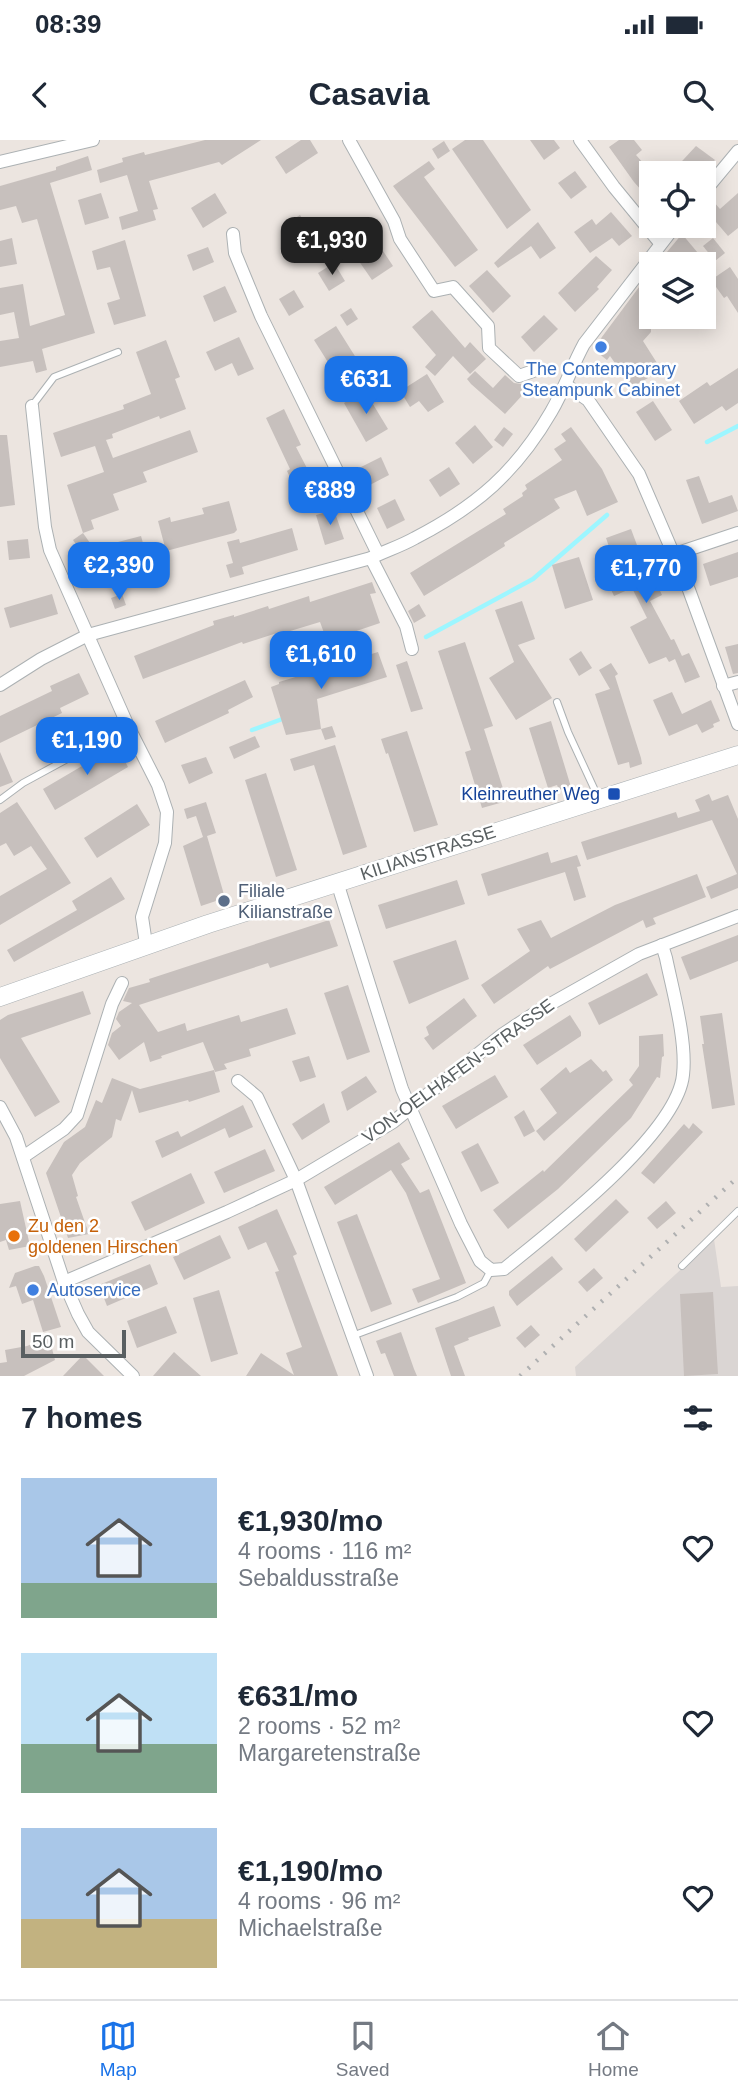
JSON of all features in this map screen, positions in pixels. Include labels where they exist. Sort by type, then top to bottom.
[{"type":"main road","name":"KILIANSTRASSE","points":[[0,997],[146,944],[738,755]]},
{"type":"street","points":[[0,162],[38,146],[93,140]]},
{"type":"street","points":[[349,140],[394,221],[400,239],[434,291],[453,287],[488,326],[489,348],[519,376],[539,369]]},
{"type":"street","points":[[580,140],[660,243]]},
{"type":"street","points":[[716,178],[738,151]]},
{"type":"street","points":[[233,234],[235,253],[261,316],[407,626],[412,649]]},
{"type":"street","points":[[0,685],[41,659],[88,635],[374,556],[413,540],[446,521],[505,476],[532,443],[566,385],[573,362],[584,344],[664,238]]},
{"type":"street","points":[[566,385],[588,400],[639,474],[675,554],[738,724]]},
{"type":"street","points":[[32,406],[45,527],[50,550],[128,726],[158,785],[167,812],[165,843],[142,917],[146,944]]},
{"type":"street","points":[[675,554],[738,533]]},
{"type":"street","points":[[723,686],[738,682]]},
{"type":"street","points":[[337,882],[410,1106],[461,1224],[481,1261],[491,1270],[504,1269],[570,1215],[618,1170],[674,1105],[681,1089],[684,1055],[667,958],[662,945]]},
{"type":"street","name":"VON-OELHAFEN-STRASSE","points":[[64,1282],[296,1180],[393,1122],[410,1106],[538,1011],[639,954],[738,916]]},
{"type":"street","points":[[23,1157],[64,1129],[77,1115],[121,983]]},
{"type":"street","points":[[238,1081],[257,1097],[296,1180],[366,1376]]},
{"type":"street","points":[[0,1107],[23,1157],[64,1282],[78,1314],[88,1332],[133,1376]]},
{"type":"lane","points":[[32,406],[54,377],[118,352]]},
{"type":"lane","points":[[557,702],[599,799]]},
{"type":"lane","points":[[0,800],[23,783],[128,726]]},
{"type":"lane","points":[[682,1266],[738,1211]]},
{"type":"lane","points":[[352,1336],[457,1297],[484,1283],[491,1270]]},
{"type":"shaded area","points":[[714,1239],[721,1287],[738,1286],[738,1376],[576,1376],[575,1367]]},
{"type":"building","points":[[205,140],[261,140],[222,165],[219,162],[149,181],[158,209],[153,210],[156,220],[122,230],[119,217],[138,211],[127,175],[100,183],[97,170],[123,162],[122,158]]},
{"type":"building","points":[[301,140],[310,140],[318,153],[286,174],[275,157]]},
{"type":"building","points":[[465,140],[483,140],[531,210],[507,229],[452,149]]},
{"type":"building","points":[[530,140],[554,140],[560,148],[544,160]]},
{"type":"building","points":[[619,140],[634,140],[642,150],[636,155],[641,161],[639,161],[639,188],[634,182],[609,147]]},
{"type":"building","points":[[444,141],[450,151],[438,159],[432,149]]},
{"type":"building","points":[[696,146],[715,160],[714,161],[682,161]]},
{"type":"building","points":[[88,156],[92,170],[50,183],[95,333],[42,349],[47,370],[36,373],[33,361],[0,367],[0,341],[19,338],[14,312],[0,315],[0,288],[23,284],[30,326],[65,315],[37,219],[22,223],[16,206],[0,210],[0,186],[56,170],[56,167]]},
{"type":"building","points":[[429,161],[435,169],[424,177],[478,250],[455,267],[393,186]]},
{"type":"building","points":[[575,171],[587,187],[571,199],[558,183]]},
{"type":"building","points":[[101,193],[109,218],[85,225],[78,200]]},
{"type":"building","points":[[215,193],[227,213],[203,228],[191,208]]},
{"type":"building","points":[[738,193],[738,228],[728,236],[716,222],[716,204],[720,209]]},
{"type":"building","points":[[611,212],[632,236],[619,246],[612,238],[590,253],[574,232],[592,219],[596,225]]},
{"type":"building","points":[[300,215],[312,234],[296,244],[284,225]]},
{"type":"building","points":[[538,222],[556,248],[540,259],[531,246],[498,268],[494,263]]},
{"type":"building","points":[[373,236],[393,266],[372,280],[352,251]]},
{"type":"building","points":[[12,238],[17,264],[0,267],[0,241]]},
{"type":"building","points":[[679,238],[685,238],[697,252],[667,252]]},
{"type":"building","points":[[713,238],[725,253],[716,260],[716,252],[708,252],[703,246]]},
{"type":"building","points":[[125,240],[146,316],[114,325],[107,303],[120,299],[110,267],[97,270],[92,251]]},
{"type":"building","points":[[208,247],[214,262],[193,271],[187,255]]},
{"type":"building","points":[[596,256],[612,270],[597,287],[599,289],[575,312],[558,293]]},
{"type":"building","points":[[334,263],[345,281],[329,291],[318,273]]},
{"type":"building","points":[[730,267],[738,279],[738,313],[727,296],[724,298],[716,287],[716,277]]},
{"type":"building","points":[[487,270],[511,296],[493,313],[469,286]]},
{"type":"building","points":[[225,286],[237,312],[214,322],[203,296]]},
{"type":"building","points":[[639,287],[639,329],[651,329],[643,341],[657,363],[645,371],[648,378],[632,387],[610,356],[607,360],[593,349]]},
{"type":"building","points":[[294,290],[304,307],[289,316],[279,299]]},
{"type":"building","points":[[351,308],[358,319],[347,326],[340,315]]},
{"type":"building","points":[[432,310],[465,348],[470,342],[486,359],[470,374],[453,356],[435,376],[425,367],[436,355],[412,327]]},
{"type":"building","points":[[544,315],[558,329],[534,352],[521,337]]},
{"type":"building","points":[[336,326],[358,361],[336,375],[314,340]]},
{"type":"building","points":[[239,337],[254,369],[238,376],[232,363],[215,371],[206,352]]},
{"type":"building","points":[[166,340],[180,377],[175,379],[186,409],[112,434],[113,438],[106,440],[113,458],[190,430],[198,452],[143,472],[147,482],[113,494],[119,510],[91,520],[94,529],[83,533],[67,485],[104,472],[95,446],[61,457],[53,433],[124,409],[123,405],[151,394],[136,352]]},
{"type":"building","points":[[738,368],[738,403],[726,411],[722,406],[694,424],[679,401],[707,382],[710,386]]},
{"type":"building","points":[[475,371],[493,388],[505,375],[514,383],[522,384],[528,389],[505,414],[467,379]]},
{"type":"building","points":[[427,374],[444,402],[428,412],[419,401],[410,407],[402,394],[406,391],[405,388]]},
{"type":"building","points":[[365,391],[388,429],[366,442],[344,403]]},
{"type":"building","points":[[653,401],[672,430],[655,441],[636,412]]},
{"type":"building","points":[[284,409],[301,445],[296,447],[310,474],[304,477],[312,492],[300,498],[287,471],[290,469],[266,418]]},
{"type":"building","points":[[475,425],[493,447],[473,464],[455,443]]},
{"type":"building","points":[[504,427],[513,434],[503,447],[494,440]]},
{"type":"building","points":[[571,427],[602,469],[618,502],[587,516],[576,490],[554,499],[560,508],[424,596],[410,573],[506,514],[503,509],[523,496],[522,493],[527,489],[525,485],[562,460],[554,449],[566,441],[561,434]]},
{"type":"building","points":[[0,435],[7,435],[15,505],[0,507]]},
{"type":"building","points":[[381,457],[389,475],[366,487],[357,469]]},
{"type":"building","points":[[449,467],[460,484],[440,497],[429,480]]},
{"type":"building","points":[[699,476],[709,503],[732,495],[738,511],[702,524],[686,480]]},
{"type":"building","points":[[395,499],[405,520],[387,529],[377,508]]},
{"type":"building","points":[[229,501],[237,530],[234,533],[166,551],[158,521],[170,517],[171,522],[204,514],[202,508]]},
{"type":"building","points":[[334,510],[344,539],[325,545],[316,515]]},
{"type":"building","points":[[292,528],[298,550],[242,567],[244,574],[230,578],[226,565],[233,563],[227,542],[239,539],[240,543]]},
{"type":"building","points":[[631,529],[650,580],[654,578],[662,595],[650,601],[682,656],[689,653],[700,677],[685,683],[675,659],[669,662],[666,657],[649,664],[630,627],[647,618],[632,588],[614,596],[608,583],[620,578],[606,538]]},
{"type":"building","points":[[83,533],[90,543],[80,550],[73,540]]},
{"type":"building","points":[[141,536],[147,557],[123,563],[118,542]]},
{"type":"building","points":[[28,539],[30,558],[9,560],[7,541]]},
{"type":"building","points":[[738,552],[738,577],[710,586],[703,564]]},
{"type":"building","points":[[579,557],[593,600],[565,609],[552,565]]},
{"type":"building","points":[[103,560],[109,581],[86,588],[80,567]]},
{"type":"building","points":[[372,582],[376,593],[370,594],[380,623],[327,641],[320,622],[243,644],[242,642],[143,679],[134,656],[214,625],[213,621],[268,606],[269,609],[309,596],[310,602]]},
{"type":"building","points":[[52,594],[58,614],[10,628],[4,608]]},
{"type":"building","points":[[122,594],[126,605],[115,609],[111,598]]},
{"type":"building","points":[[522,601],[535,639],[518,645],[552,698],[516,720],[489,678],[514,662],[495,610]]},
{"type":"building","points":[[419,604],[426,616],[414,623],[408,611]]},
{"type":"building","points":[[465,642],[493,726],[484,729],[507,801],[482,808],[465,752],[471,750],[438,651]]},
{"type":"building","points":[[738,644],[738,673],[733,674],[725,647]]},
{"type":"building","points":[[581,651],[592,668],[579,676],[569,659]]},
{"type":"building","points":[[378,652],[387,677],[317,699],[321,729],[286,735],[271,687],[279,682]]},
{"type":"building","points":[[407,661],[423,709],[411,712],[396,665]]},
{"type":"building","points":[[611,663],[618,674],[615,676],[641,758],[642,764],[630,768],[629,762],[618,765],[595,694],[610,689],[599,670]]},
{"type":"building","points":[[79,673],[89,694],[60,708],[62,713],[0,743],[0,716],[52,691],[50,686]]},
{"type":"building","points":[[245,680],[253,697],[228,710],[229,713],[165,743],[155,721]]},
{"type":"building","points":[[672,692],[682,714],[711,700],[720,721],[702,733],[697,724],[669,736],[653,700]]},
{"type":"building","points":[[551,721],[571,787],[559,790],[557,785],[548,788],[529,728]]},
{"type":"building","points":[[332,726],[336,737],[325,740],[321,729]]},
{"type":"building","points":[[407,731],[438,825],[414,832],[381,739]]},
{"type":"building","points":[[255,736],[260,747],[234,759],[229,747]]},
{"type":"building","points":[[122,745],[128,754],[123,757],[128,767],[55,810],[43,789]]},
{"type":"building","points":[[335,745],[367,847],[343,855],[314,765],[294,771],[290,759]]},
{"type":"building","points":[[0,752],[13,782],[0,787]]},
{"type":"building","points":[[206,757],[213,773],[189,784],[181,765]]},
{"type":"building","points":[[266,773],[297,870],[276,877],[245,780]]},
{"type":"building","points":[[709,794],[712,801],[728,795],[738,819],[738,888],[711,899],[706,887],[737,874],[712,820],[587,860],[581,842],[676,812],[678,818],[700,811],[695,800]]},
{"type":"building","points":[[17,802],[71,883],[0,925],[0,896],[47,869],[31,846],[14,856],[6,843],[0,846],[0,813]]},
{"type":"building","points":[[206,802],[216,833],[207,836],[225,898],[201,906],[183,846],[203,837],[196,816],[187,819],[184,809]]},
{"type":"building","points":[[137,804],[150,825],[97,858],[84,838]]},
{"type":"building","points":[[548,852],[551,863],[577,855],[581,866],[577,867],[586,897],[574,901],[565,872],[488,896],[481,874]]},
{"type":"building","points":[[697,874],[706,897],[653,918],[656,924],[646,928],[643,920],[550,969],[548,966],[494,1004],[481,985],[530,951],[517,929],[541,920],[551,938],[615,905]]},
{"type":"building","points":[[111,877],[125,899],[14,962],[7,950],[77,910],[72,901]]},
{"type":"building","points":[[457,880],[465,904],[386,929],[378,905]]},
{"type":"building","points":[[329,920],[338,946],[270,968],[268,963],[139,1005],[158,1032],[185,1023],[187,1031],[239,1015],[241,1022],[287,1008],[296,1034],[249,1049],[251,1056],[224,1064],[227,1069],[215,1072],[203,1042],[150,1062],[144,1042],[119,1060],[108,1045],[112,1033],[121,1026],[116,1019],[119,1012],[132,1003],[123,1001],[129,988]]},
{"type":"building","points":[[738,935],[738,961],[690,980],[681,957]]},
{"type":"building","points":[[456,940],[469,979],[409,1004],[393,961]]},
{"type":"building","points":[[647,973],[658,995],[599,1025],[588,1003]]},
{"type":"building","points":[[348,985],[370,1052],[347,1060],[324,993]]},
{"type":"building","points":[[83,991],[91,1014],[21,1038],[60,1102],[35,1117],[0,1058],[0,1020]]},
{"type":"building","points":[[464,998],[477,1016],[433,1050],[424,1038],[429,1035],[426,1027]]},
{"type":"building","points":[[722,1013],[735,1105],[712,1109],[700,1016]]},
{"type":"building","points":[[570,1015],[581,1036],[537,1065],[523,1045]]},
{"type":"building","points":[[663,1034],[664,1056],[660,1078],[657,1077],[631,1118],[558,1189],[508,1229],[493,1210],[543,1170],[544,1172],[633,1085],[629,1080],[639,1066],[639,1036]]},
{"type":"building","points":[[309,1056],[316,1077],[300,1082],[292,1061]]},
{"type":"building","points":[[591,1059],[603,1072],[606,1070],[613,1080],[544,1141],[536,1131],[557,1113],[540,1089],[566,1067],[570,1073]]},
{"type":"building","points":[[214,1070],[220,1092],[189,1102],[188,1100],[139,1113],[132,1090],[121,1121],[116,1119],[112,1137],[80,1163],[72,1175],[78,1196],[76,1197],[89,1234],[68,1238],[46,1173],[64,1142],[85,1127],[96,1100],[102,1103],[112,1078],[140,1089]]},
{"type":"building","points":[[495,1075],[508,1097],[456,1129],[442,1106]]},
{"type":"building","points":[[366,1076],[377,1092],[347,1111],[341,1092]]},
{"type":"building","points":[[324,1103],[330,1122],[302,1140],[292,1124]]},
{"type":"building","points":[[243,1105],[253,1127],[229,1138],[225,1128],[162,1158],[155,1141],[178,1131],[181,1137]]},
{"type":"building","points":[[524,1110],[535,1131],[524,1137],[514,1117]]},
{"type":"building","points":[[693,1123],[703,1132],[654,1184],[641,1173],[684,1124],[689,1129]]},
{"type":"building","points":[[399,1142],[410,1159],[401,1164],[420,1193],[429,1189],[466,1283],[418,1303],[412,1289],[440,1279],[406,1193],[391,1170],[335,1205],[324,1187]]},
{"type":"building","points":[[478,1143],[499,1183],[481,1192],[461,1152]]},
{"type":"building","points":[[265,1149],[275,1171],[224,1193],[214,1172]]},
{"type":"building","points":[[191,1173],[205,1203],[145,1231],[131,1202]]},
{"type":"building","points":[[616,1199],[629,1212],[586,1252],[574,1239]]},
{"type":"building","points":[[20,1201],[30,1246],[9,1250],[6,1240],[0,1242],[0,1204]]},
{"type":"building","points":[[666,1201],[676,1213],[657,1229],[647,1218]]},
{"type":"building","points":[[277,1209],[297,1254],[293,1256],[338,1376],[246,1376],[261,1353],[294,1375],[286,1353],[302,1347],[275,1272],[279,1271],[266,1242],[248,1250],[238,1227]]},
{"type":"building","points":[[357,1214],[392,1304],[371,1312],[337,1222]]},
{"type":"building","points":[[220,1235],[231,1258],[184,1280],[173,1257]]},
{"type":"building","points":[[552,1256],[563,1269],[517,1306],[509,1291]]},
{"type":"building","points":[[150,1264],[158,1284],[107,1306],[99,1285]]},
{"type":"building","points":[[39,1266],[44,1276],[61,1327],[43,1332],[33,1300],[22,1304],[16,1286],[9,1288],[15,1273]]},
{"type":"building","points":[[594,1268],[603,1278],[587,1292],[578,1282]]},
{"type":"building","points":[[219,1290],[238,1354],[211,1362],[193,1298]]},
{"type":"building","points":[[713,1292],[718,1374],[684,1376],[680,1294]]},
{"type":"building","points":[[166,1306],[177,1333],[137,1348],[127,1321]]},
{"type":"building","points":[[494,1306],[501,1326],[454,1346],[465,1376],[451,1376],[435,1328]]},
{"type":"building","points":[[531,1325],[540,1335],[525,1348],[516,1338]]},
{"type":"building","points":[[401,1332],[417,1376],[394,1376],[385,1353],[381,1354],[376,1341]]},
{"type":"building","points":[[49,1337],[55,1360],[24,1376],[0,1376],[0,1363],[7,1362],[5,1350],[27,1346]]},
{"type":"building","points":[[174,1352],[185,1362],[201,1376],[153,1376]]},
{"type":"building","points":[[83,1355],[104,1376],[63,1376]]},
{"type":"waterway","points":[[707,442],[738,426]]},
{"type":"waterway","points":[[426,637],[533,579],[607,515]]},
{"type":"waterway","points":[[252,730],[285,718]]},
{"type":"railway","points":[[520,1376],[738,1177]]},
{"type":"place","name":"The Contemporary Steampunk Cabinet","points":[[601,347]]},
{"type":"place","name":"Kleinreuther Weg","points":[[614,794]]},
{"type":"place","name":"Filiale Kilianstraße","points":[[224,901]]},
{"type":"place","name":"Zu den 2 goldenen Hirschen","points":[[14,1236]]},
{"type":"place","name":"Autoservice","points":[[33,1290]]}]
